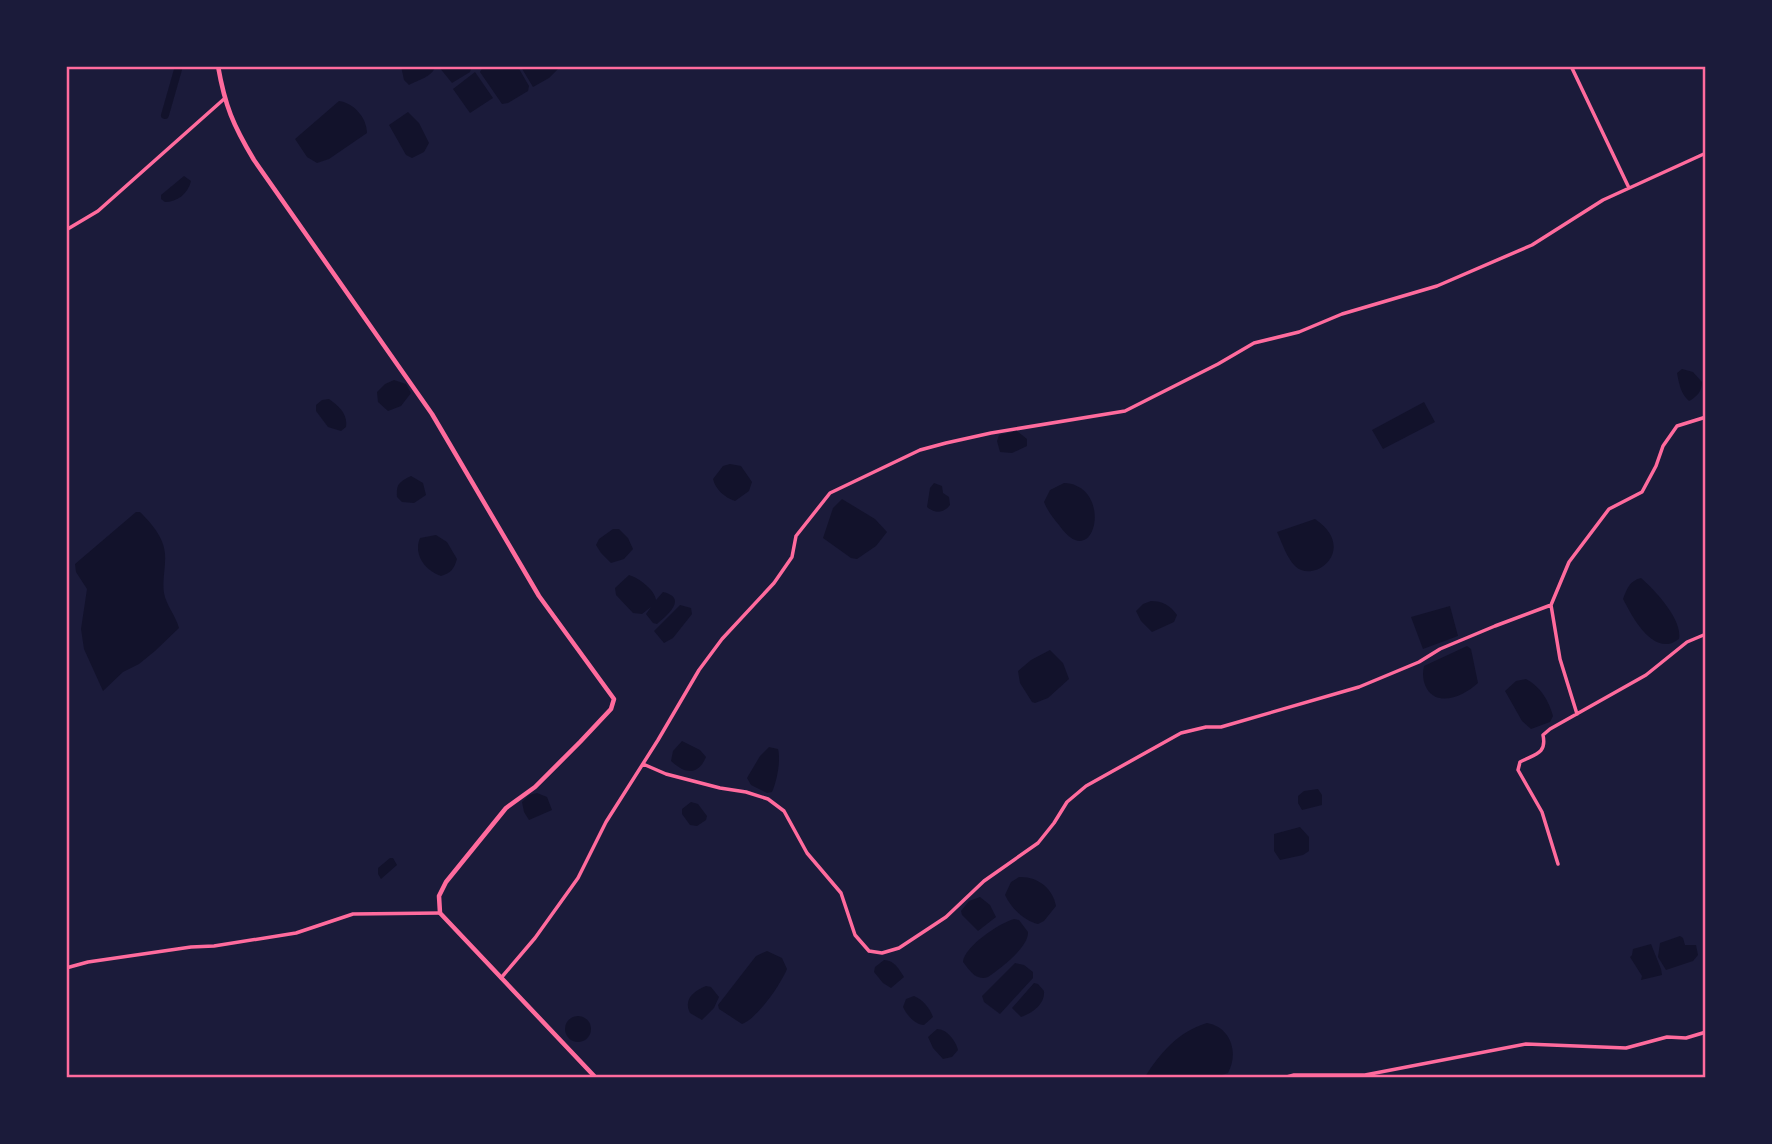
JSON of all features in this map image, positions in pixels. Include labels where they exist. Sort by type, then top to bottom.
[{"type":"street","points":[[218,66],[224,99],[237,131],[254,160],[432,414],[539,596],[614,699],[611,709],[580,742],[535,787],[506,808],[446,882],[439,896],[440,913],[596,1077]]},
{"type":"street","points":[[1571,66],[1629,188]]},
{"type":"street","points":[[66,230],[99,211],[224,99]]},
{"type":"street","points":[[501,978],[535,938],[578,878],[606,822],[699,670],[722,639],[774,583],[792,557],[796,536],[820,503],[838,488],[920,450],[946,443],[991,432],[1125,411],[1254,343],[1300,332],[1342,314],[1437,286],[1532,245],[1603,200],[1706,153]]},
{"type":"street","points":[[1577,714],[1560,659],[1551,605],[1569,562],[1609,509],[1642,492],[1656,467],[1663,446],[1677,426],[1706,417]]},
{"type":"street","points":[[643,764],[674,776],[768,799],[784,811],[807,853],[841,893],[855,935],[869,951],[882,953],[899,948],[946,917],[984,881],[1038,843],[1067,802],[1086,786],[1181,733],[1206,727],[1221,727],[1359,687],[1419,662],[1440,649],[1551,605]]},
{"type":"street","points":[[1559,864],[1542,812],[1518,770],[1520,762],[1542,751],[1545,745],[1543,735],[1646,675],[1687,642],[1706,634]]},
{"type":"street","points":[[66,968],[88,962],[296,933],[353,914],[440,913]]},
{"type":"street","points":[[1283,1077],[1365,1075],[1526,1044],[1626,1048],[1667,1037],[1686,1038],[1706,1032]]},
{"type":"shaded area","points":[[401,66],[435,67],[428,76],[409,85],[404,80]]},
{"type":"shaded area","points":[[472,66],[470,72],[452,83],[439,67]]},
{"type":"shaded area","points":[[483,67],[518,67],[529,86],[528,91],[502,104],[480,72]]},
{"type":"shaded area","points":[[521,67],[557,67],[558,69],[533,87]]},
{"type":"shaded area","points":[[475,72],[493,98],[470,113],[453,89]]},
{"type":"shaded area","points":[[339,101],[359,112],[367,133],[329,159],[317,163],[307,157],[295,139]]},
{"type":"shaded area","points":[[408,112],[419,123],[429,143],[424,152],[412,158],[406,155],[389,125]]},
{"type":"shaded area","points":[[184,176],[191,181],[185,193],[169,202],[161,199],[161,195]]},
{"type":"shaded area","points":[[1682,369],[1693,372],[1702,382],[1698,393],[1689,401],[1682,392],[1677,373]]},
{"type":"shaded area","points":[[394,380],[406,384],[411,393],[401,406],[388,411],[378,402],[377,392]]},
{"type":"shaded area","points":[[329,399],[346,418],[346,427],[341,431],[328,427],[316,411],[316,405]]},
{"type":"shaded area","points":[[1424,402],[1435,422],[1383,449],[1372,430]]},
{"type":"shaded area","points":[[1017,431],[1027,439],[1027,446],[1012,453],[1000,452],[997,441],[999,435]]},
{"type":"shaded area","points":[[723,466],[741,466],[752,482],[749,491],[735,501],[721,493],[713,479]]},
{"type":"shaded area","points":[[411,476],[423,483],[426,495],[414,503],[402,502],[397,497],[398,486]]},
{"type":"shaded area","points":[[934,483],[942,486],[943,493],[949,497],[950,505],[942,511],[936,512],[927,507],[930,488]]},
{"type":"shaded area","points":[[1064,483],[1080,488],[1090,498],[1094,524],[1090,535],[1082,541],[1072,538],[1048,511],[1044,502],[1050,490]]},
{"type":"shaded area","points":[[842,499],[875,519],[887,532],[876,546],[857,559],[851,558],[823,538],[833,508]]},
{"type":"shaded area","points":[[136,512],[140,512],[148,521],[162,542],[165,554],[164,593],[179,628],[155,651],[123,672],[103,691],[84,649],[81,629],[87,589],[76,572],[75,564]]},
{"type":"shaded area","points":[[1315,519],[1328,530],[1333,542],[1333,552],[1329,561],[1321,567],[1303,571],[1290,559],[1277,532]]},
{"type":"shaded area","points":[[613,529],[619,529],[628,538],[633,549],[624,559],[611,563],[596,545],[599,539]]},
{"type":"shaded area","points":[[436,535],[447,542],[457,559],[452,570],[441,576],[425,566],[418,550],[420,538]]},
{"type":"shaded area","points":[[629,575],[646,585],[656,600],[663,592],[674,598],[674,607],[657,624],[646,614],[651,607],[642,614],[633,613],[616,595],[615,588]]},
{"type":"shaded area","points":[[1641,578],[1660,598],[1677,623],[1679,639],[1672,643],[1660,643],[1647,635],[1623,599],[1631,583]]},
{"type":"shaded area","points":[[1151,601],[1172,609],[1177,615],[1174,622],[1152,632],[1136,611]]},
{"type":"shaded area","points":[[680,605],[691,608],[692,614],[673,638],[664,643],[654,631]]},
{"type":"shaded area","points":[[1450,606],[1458,636],[1423,649],[1411,617]]},
{"type":"shaded area","points":[[1467,646],[1471,649],[1478,683],[1452,698],[1432,695],[1425,684],[1424,666]]},
{"type":"shaded area","points":[[1050,650],[1063,663],[1069,679],[1048,698],[1035,703],[1020,683],[1018,671]]},
{"type":"shaded area","points":[[1526,679],[1543,694],[1553,716],[1550,722],[1531,729],[1522,721],[1505,691],[1516,681]]},
{"type":"shaded area","points":[[682,741],[700,750],[706,757],[695,770],[681,769],[671,761],[673,751]]},
{"type":"shaded area","points":[[769,747],[778,749],[779,759],[774,787],[772,792],[767,793],[751,785],[747,778],[760,756]]},
{"type":"shaded area","points":[[1318,789],[1322,795],[1322,805],[1302,810],[1298,796],[1304,791]]},
{"type":"shaded area","points":[[537,793],[547,797],[552,810],[529,820],[522,802],[529,795]]},
{"type":"shaded area","points":[[691,802],[698,804],[707,816],[706,820],[697,826],[690,825],[682,814],[682,809]]},
{"type":"shaded area","points":[[1300,827],[1309,837],[1309,851],[1280,860],[1274,851],[1274,834]]},
{"type":"shaded area","points":[[393,858],[397,865],[381,879],[378,868]]},
{"type":"shaded area","points":[[1019,877],[1043,884],[1054,900],[1056,906],[1044,921],[1038,924],[1018,913],[1005,895],[1011,882]]},
{"type":"shaded area","points":[[980,897],[990,905],[996,917],[978,931],[961,911],[969,901]]},
{"type":"shaded area","points":[[1014,919],[1019,920],[1028,932],[1024,944],[999,969],[988,977],[980,978],[963,962],[965,956],[992,930]]},
{"type":"shaded area","points":[[1680,936],[1685,945],[1696,945],[1698,955],[1693,961],[1666,970],[1658,957],[1660,943]]},
{"type":"shaded area","points":[[1651,944],[1662,975],[1641,980],[1642,976],[1630,957],[1633,949]]},
{"type":"shaded area","points":[[767,951],[782,958],[787,969],[761,1008],[742,1024],[719,1009],[718,1005],[756,956]]},
{"type":"shaded area","points":[[884,960],[893,963],[904,977],[891,988],[874,972],[875,967]]},
{"type":"shaded area","points":[[1015,963],[1024,965],[1033,972],[1033,978],[1000,1014],[984,1002],[982,996]]},
{"type":"shaded area","points":[[1034,983],[1044,991],[1043,1000],[1034,1010],[1021,1017],[1012,1008]]},
{"type":"shaded area","points":[[706,986],[711,987],[719,997],[714,1008],[702,1020],[690,1013],[688,1004],[694,993]]},
{"type":"shaded area","points":[[914,996],[925,1004],[933,1017],[924,1025],[914,1021],[903,1007],[906,999]]},
{"type":"shaded area","points":[[578,1016],[587,1020],[591,1029],[587,1038],[578,1042],[569,1038],[565,1029],[569,1020]]},
{"type":"shaded area","points":[[1207,1023],[1222,1030],[1231,1042],[1233,1057],[1228,1073],[1216,1077],[1145,1077],[1179,1037]]},
{"type":"shaded area","points":[[937,1029],[948,1033],[955,1043],[958,1050],[952,1057],[943,1059],[933,1048],[928,1037]]},
{"type":"waterway","points":[[165,115],[179,66]]}]
